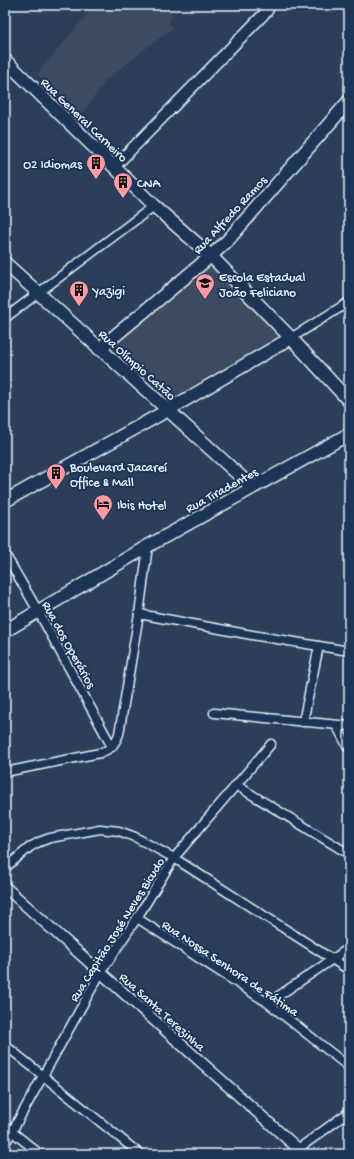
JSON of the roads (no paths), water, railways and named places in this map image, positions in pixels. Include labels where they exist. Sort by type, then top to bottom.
[{"type":"main road","name":"Rua General Carneiro","points":[[5,60],[115,166],[154,206],[211,256],[347,396]]},
{"type":"main road","name":"Rua Alfredo Ramos","points":[[100,349],[228,240],[349,101]]},
{"type":"main road","name":"Rua Olímpio Catão","points":[[5,263],[252,487]]},
{"type":"main road","points":[[5,501],[168,410],[291,338]]},
{"type":"main road","name":"Rua Tiradentes","points":[[5,631],[148,546],[349,434]]},
{"type":"street","points":[[115,166],[267,11],[270,5]]},
{"type":"street","points":[[5,318],[154,206]]},
{"type":"street","points":[[291,338],[349,302]]},
{"type":"street","points":[[5,772],[100,754],[112,747],[117,741],[139,614],[148,546]]},
{"type":"street","name":"Rua dos Operários","points":[[5,554],[38,611],[112,747]]},
{"type":"street","points":[[139,614],[349,650]]},
{"type":"street","points":[[303,722],[319,646]]},
{"type":"street","points":[[214,713],[349,726]]},
{"type":"street","points":[[336,725],[349,748]]},
{"type":"street","name":"Rua Capitão José Neves Bicudo","points":[[5,1144],[101,972],[174,858],[271,744]]},
{"type":"street","points":[[236,785],[349,854]]},
{"type":"street","points":[[5,868],[30,847],[50,838],[100,829],[119,830],[174,858],[349,970]]},
{"type":"street","name":"Rua Santa Terezinha","points":[[5,887],[301,1152]]},
{"type":"street","name":"Rua Nossa Senhora de Fátima","points":[[137,918],[268,1003],[349,1067]]},
{"type":"street","points":[[268,1003],[349,948]]},
{"type":"street","points":[[5,1045],[140,1154]]},
{"type":"street","points":[[301,1152],[349,1112]]},
{"type":"street","points":[[5,1126],[40,1154]]},
{"type":"place","name":"O2 Idiomas","points":[[96,180]]},
{"type":"place","name":"CNA","points":[[123,199]]},
{"type":"place","name":"Escola Estadual João Feliciano","points":[[205,300]]},
{"type":"place","name":"Yazigi","points":[[79,307]]},
{"type":"place","name":"Boulevard Jacareí Office & Mall","points":[[56,490]]},
{"type":"place","name":"Ibis Hotel","points":[[103,521]]}]
